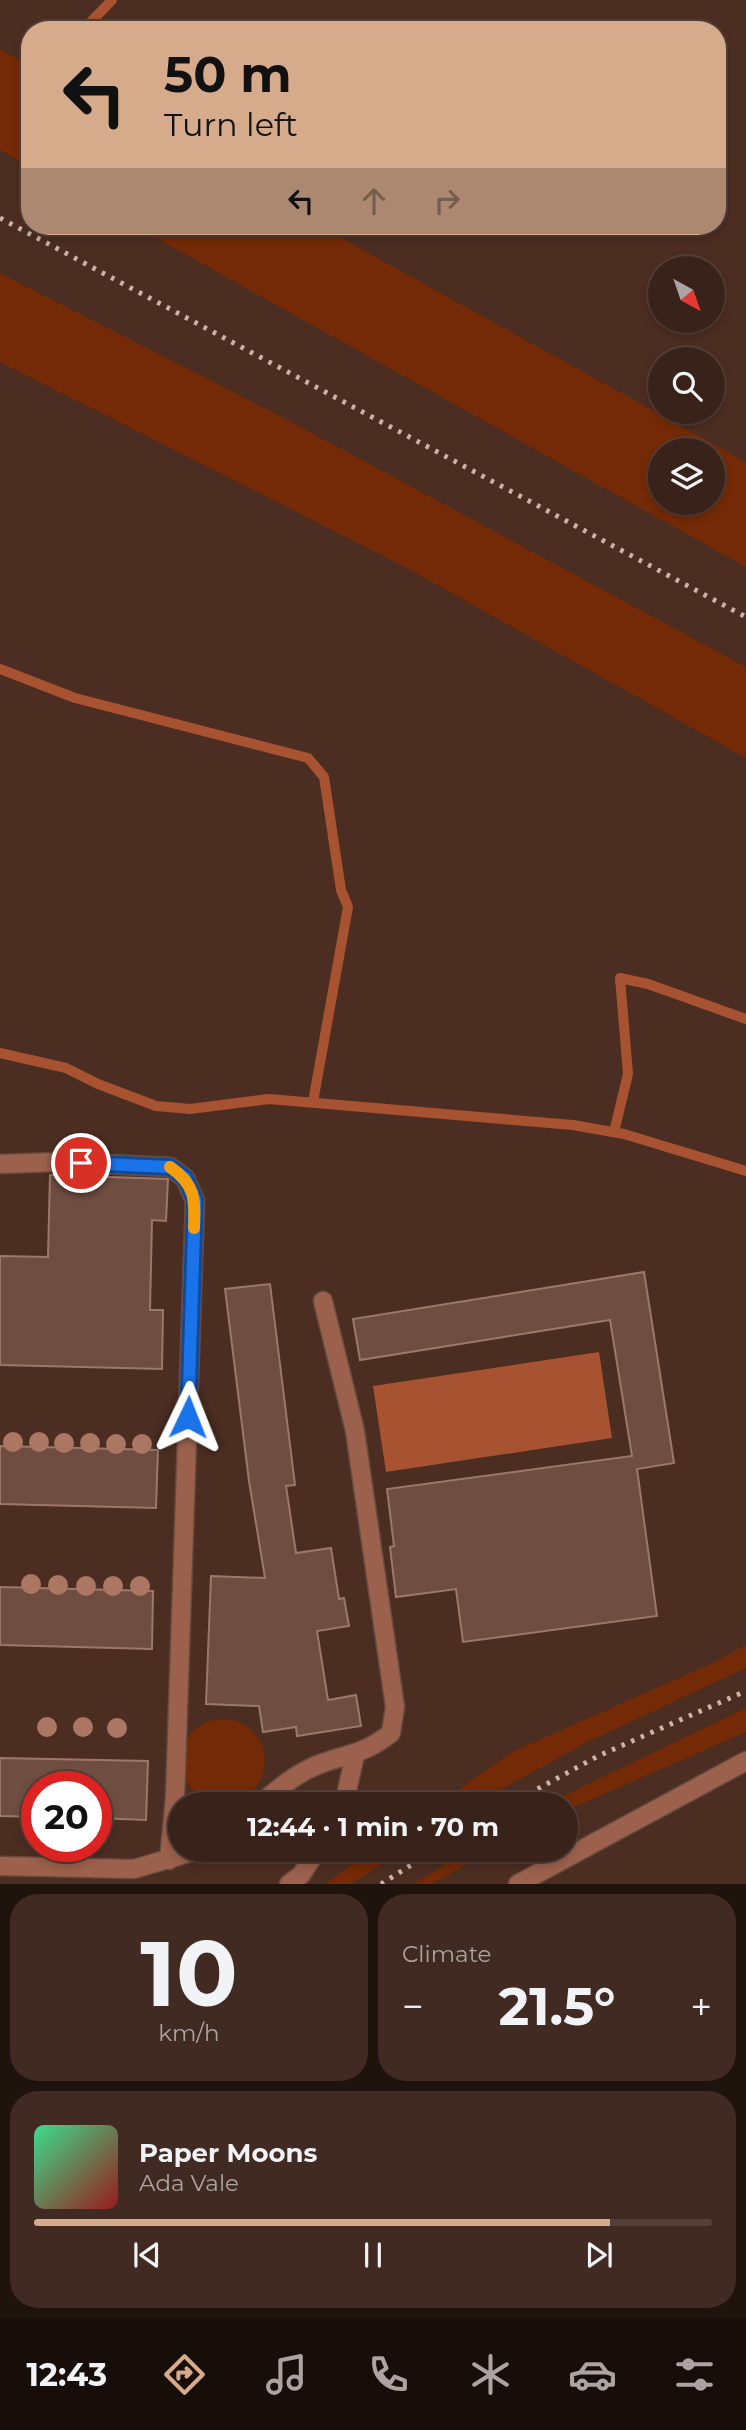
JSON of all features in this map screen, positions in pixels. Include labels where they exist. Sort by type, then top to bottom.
[{"type":"street","points":[[0,1164],[58,1162],[170,1167],[185,1178],[195,1200],[175,1792]]},
{"type":"street","points":[[274,1792],[282,1784],[316,1766],[355,1755],[376,1745],[391,1733],[396,1707],[355,1432],[323,1301]]},
{"type":"street","points":[[347,1792],[355,1755]]},
{"type":"street","points":[[518,1884],[746,1761]]},
{"type":"street","points":[[0,1866],[134,1869],[168,1860]]},
{"type":"street","points":[[289,1884],[301,1875],[309,1862]]},
{"type":"shaded area","points":[[0,49],[21,60],[21,162],[0,150]]},
{"type":"shaded area","points":[[151,235],[336,235],[648,408],[648,424],[677,424],[703,438],[648,438],[648,512]]},
{"type":"shaded area","points":[[0,273],[284,418],[746,667],[746,758],[409,569],[0,362]]},
{"type":"shaded area","points":[[725,450],[746,462],[746,567],[653,515],[725,515]]},
{"type":"shaded area","points":[[599,1352],[612,1438],[386,1472],[373,1386]]},
{"type":"shaded area","points":[[746,1645],[746,1668],[585,1743],[497,1792],[455,1792],[512,1752],[713,1663]]},
{"type":"shaded area","points":[[746,1708],[746,1732],[578,1805],[578,1792],[572,1792]]},
{"type":"shaded area","points":[[215,1719],[231,1719],[247,1726],[258,1737],[265,1753],[265,1769],[252,1792],[194,1792],[181,1769],[181,1753],[188,1737],[199,1726]]},
{"type":"shaded area","points":[[356,1862],[385,1862],[351,1884],[325,1884]]},
{"type":"shaded area","points":[[449,1862],[471,1862],[432,1884],[413,1884]]},
{"type":"building","points":[[50,1175],[168,1179],[166,1221],[152,1220],[150,1310],[163,1310],[162,1369],[0,1365],[0,1256],[48,1257]]},
{"type":"building","points":[[644,1272],[674,1463],[637,1469],[657,1616],[463,1642],[456,1589],[396,1597],[390,1547],[394,1546],[387,1489],[632,1456],[610,1320],[360,1360],[353,1319]]},
{"type":"building","points":[[270,1284],[295,1485],[286,1486],[296,1553],[331,1548],[339,1599],[344,1598],[349,1626],[317,1631],[328,1700],[356,1695],[361,1726],[297,1736],[296,1727],[263,1732],[259,1706],[206,1704],[211,1576],[265,1578],[249,1481],[225,1289]]},
{"type":"building","points":[[0,1446],[158,1450],[156,1508],[0,1504]]},
{"type":"building","points":[[0,1587],[153,1591],[152,1649],[0,1645]]},
{"type":"building","points":[[0,1758],[148,1761],[146,1820],[112,1819],[112,1771],[21,1771],[21,1817],[0,1816]]},
{"type":"waterway","points":[[92,21],[112,0]]},
{"type":"waterway","points":[[0,669],[75,698],[308,758],[324,777],[341,890],[348,907],[313,1102]]},
{"type":"waterway","points":[[614,1132],[628,1074],[620,978],[648,984],[746,1019]]},
{"type":"waterway","points":[[0,1053],[66,1068],[98,1084],[156,1106],[190,1109],[269,1099],[573,1125],[624,1134],[746,1171]]},
{"type":"railway","points":[[0,218],[21,229]]},
{"type":"railway","points":[[32,235],[746,617]]},
{"type":"railway","points":[[532,1792],[598,1756],[746,1691]]},
{"type":"railway","points":[[381,1884],[416,1862]]},
{"type":"slow traffic","points":[[170,1167],[185,1178],[195,1200],[194,1228]]},
{"type":"route","points":[[81,1163],[170,1167],[185,1178],[195,1200],[188,1417]]}]
